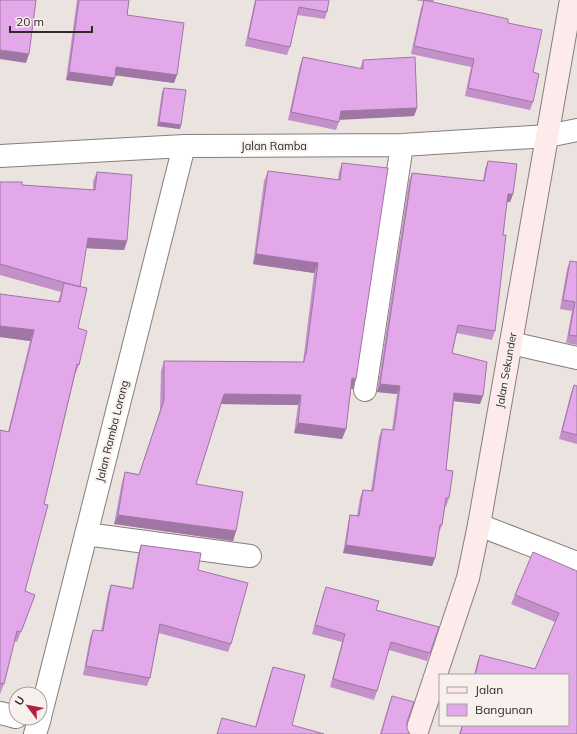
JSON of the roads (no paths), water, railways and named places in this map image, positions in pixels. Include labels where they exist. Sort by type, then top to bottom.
[{"type":"street","name":"Jalan Sekunder","points":[[416,734],[468,578],[479,525],[571,0]]},
{"type":"street","name":"Jalan Ramba","points":[[0,156],[184,146],[402,145],[548,136],[577,130]]},
{"type":"street","points":[[365,390],[402,145]]},
{"type":"street","name":"Jalan Ramba Lorong","points":[[45,686],[86,534],[184,146]]},
{"type":"street","points":[[511,343],[577,358]]},
{"type":"street","points":[[479,525],[577,563]]},
{"type":"street","points":[[86,534],[250,556]]}]
